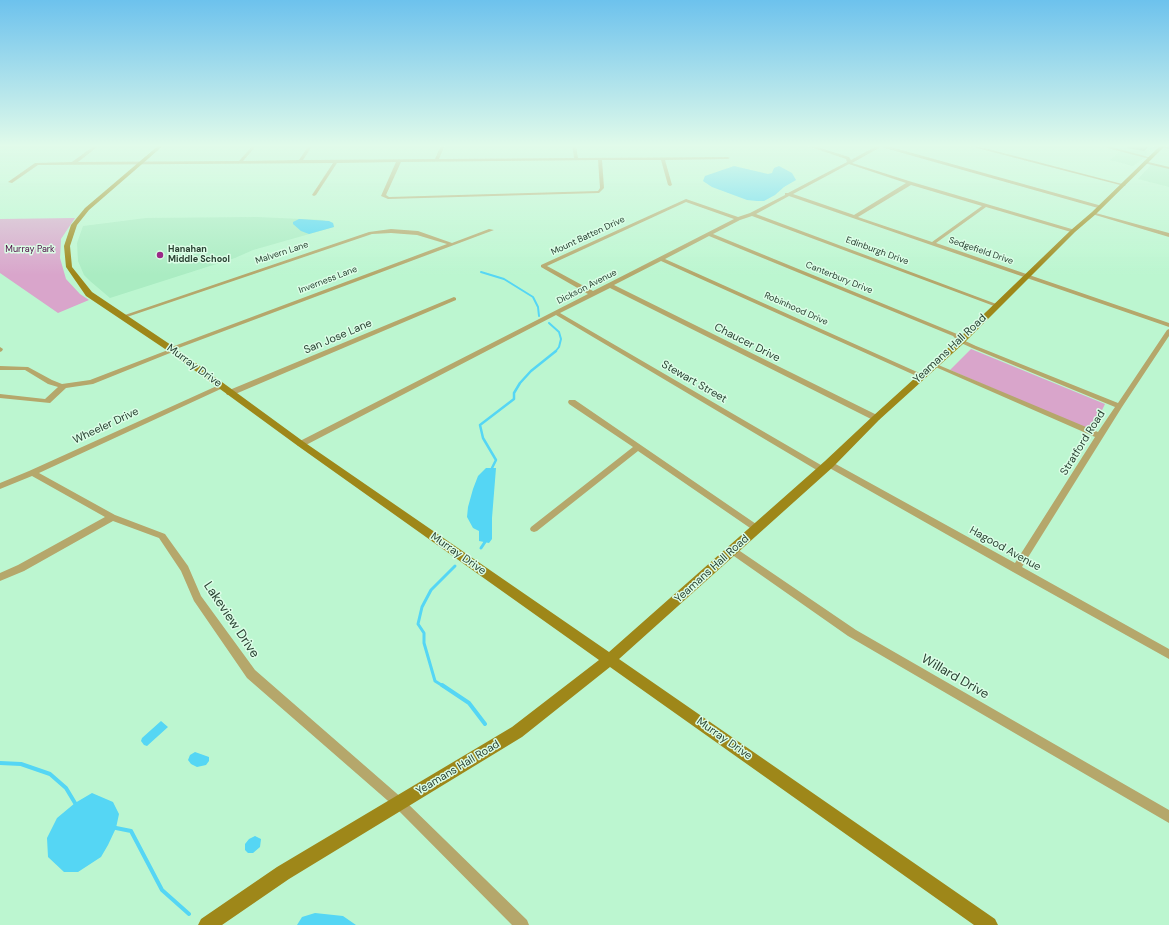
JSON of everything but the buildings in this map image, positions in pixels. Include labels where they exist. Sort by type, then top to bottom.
[{"type":"street","name":"Murray Drive","points":[[110,188],[86,209],[74,226],[67,246],[69,266],[81,284],[94,298],[172,350],[301,444],[989,925]]},
{"type":"street","points":[[314,196],[319,188]]},
{"type":"street","points":[[387,188],[383,196],[388,198],[599,192],[602,188]]},
{"type":"street","name":"Dickson Avenue","points":[[301,444],[738,219],[752,214],[799,188]]},
{"type":"street","points":[[854,217],[901,188]]},
{"type":"street","points":[[928,188],[1073,231]]},
{"type":"street","points":[[1023,188],[1097,210],[1169,235]]},
{"type":"street","name":"Yeamans Hall Road","points":[[207,925],[283,873],[518,732],[610,659],[734,551],[756,528],[826,467],[876,418],[961,341],[1073,231],[1121,188]]},
{"type":"street","name":"Sedgefield Drive","points":[[787,194],[1169,325]]},
{"type":"street","name":"Mount Batten Drive","points":[[593,294],[542,266],[686,200],[738,219]]},
{"type":"street","points":[[932,244],[986,205]]},
{"type":"street","name":"Edinburgh Drive","points":[[752,214],[996,305]]},
{"type":"street","name":"Inverness Lane","points":[[64,386],[91,382],[491,230]]},
{"type":"street","name":"Malvern Lane","points":[[122,317],[371,233],[391,231],[418,233],[451,244]]},
{"type":"street","name":"Canterbury Drive","points":[[709,234],[955,335],[961,341],[1119,406]]},
{"type":"street","name":"Robinhood Drive","points":[[662,259],[923,376]]},
{"type":"street","name":"Chaucer Drive","points":[[609,285],[876,418]]},
{"type":"street","name":"San Jose Lane","points":[[226,390],[454,299]]},
{"type":"street","name":"Stewart Street","points":[[556,313],[826,467]]},
{"type":"street","name":"Stratford Road","points":[[1016,569],[1119,406],[1169,331]]},
{"type":"street","points":[[934,365],[1100,436]]},
{"type":"street","points":[[0,367],[26,368],[50,382],[64,386]]},
{"type":"street","points":[[0,396],[47,401],[64,386]]},
{"type":"street","name":"Wheeler Drive","points":[[0,486],[226,390]]},
{"type":"street","points":[[572,402],[637,448],[756,528]]},
{"type":"street","points":[[534,529],[637,448]]},
{"type":"street","name":"Hagood Avenue","points":[[826,467],[1016,569],[1169,654]]},
{"type":"street","name":"Lakeview Drive","points":[[32,473],[112,517],[162,536],[185,569],[197,598],[251,674],[399,803],[522,925]]},
{"type":"street","points":[[0,577],[21,568],[112,517]]},
{"type":"street","name":"Willard Drive","points":[[734,551],[852,633],[1169,818]]},
{"type":"shaded area","name":"Hanahan Middle School","points":[[257,217],[322,220],[333,223],[334,227],[253,250],[235,258],[110,298],[84,275],[78,261],[77,243],[83,226],[146,218]]},
{"type":"green space","name":"Murray Park","points":[[75,218],[61,239],[60,258],[66,279],[80,294],[89,300],[58,313],[0,273],[0,219]]},
{"type":"green space","points":[[971,349],[1105,404],[1092,431],[950,370]]},
{"type":"water","points":[[715,188],[783,188],[775,195],[764,201],[747,200]]},
{"type":"water","points":[[299,219],[329,221],[333,223],[334,227],[309,234],[301,231],[293,224],[293,222]]},
{"type":"water","points":[[486,468],[496,468],[492,539],[489,543],[479,541],[479,531],[473,528],[467,517],[468,507],[478,476]]},
{"type":"water","points":[[161,721],[168,727],[147,746],[144,745],[141,741],[142,738]]},
{"type":"water","points":[[195,752],[209,757],[209,761],[206,765],[197,767],[191,764],[188,760],[190,755]]},
{"type":"water","points":[[92,793],[113,802],[119,814],[116,828],[101,857],[78,872],[64,872],[48,857],[47,838],[57,818],[75,803]]},
{"type":"water","points":[[255,836],[261,839],[260,847],[253,853],[248,853],[245,850],[245,844],[249,839]]},
{"type":"water","points":[[315,913],[343,916],[356,925],[297,925],[302,917]]},
{"type":"waterway","points":[[481,272],[504,279],[533,297],[538,307],[539,316]]},
{"type":"waterway","points":[[549,323],[559,332],[561,339],[559,347],[555,351]]},
{"type":"waterway","points":[[492,468],[496,460],[483,438],[480,425],[514,399],[514,393],[520,383],[531,371],[555,351]]},
{"type":"waterway","points":[[481,548],[485,542]]},
{"type":"waterway","points":[[443,686],[435,681],[424,643],[424,633],[418,624],[422,607],[431,590],[455,566]]},
{"type":"waterway","points":[[442,685],[469,703],[485,724]]},
{"type":"waterway","points":[[0,763],[21,764],[50,774],[66,788],[75,803]]},
{"type":"waterway","points":[[116,828],[131,831],[162,890],[189,914]]},
{"type":"place","name":"Hanahan Middle School","points":[[160,255]]}]
